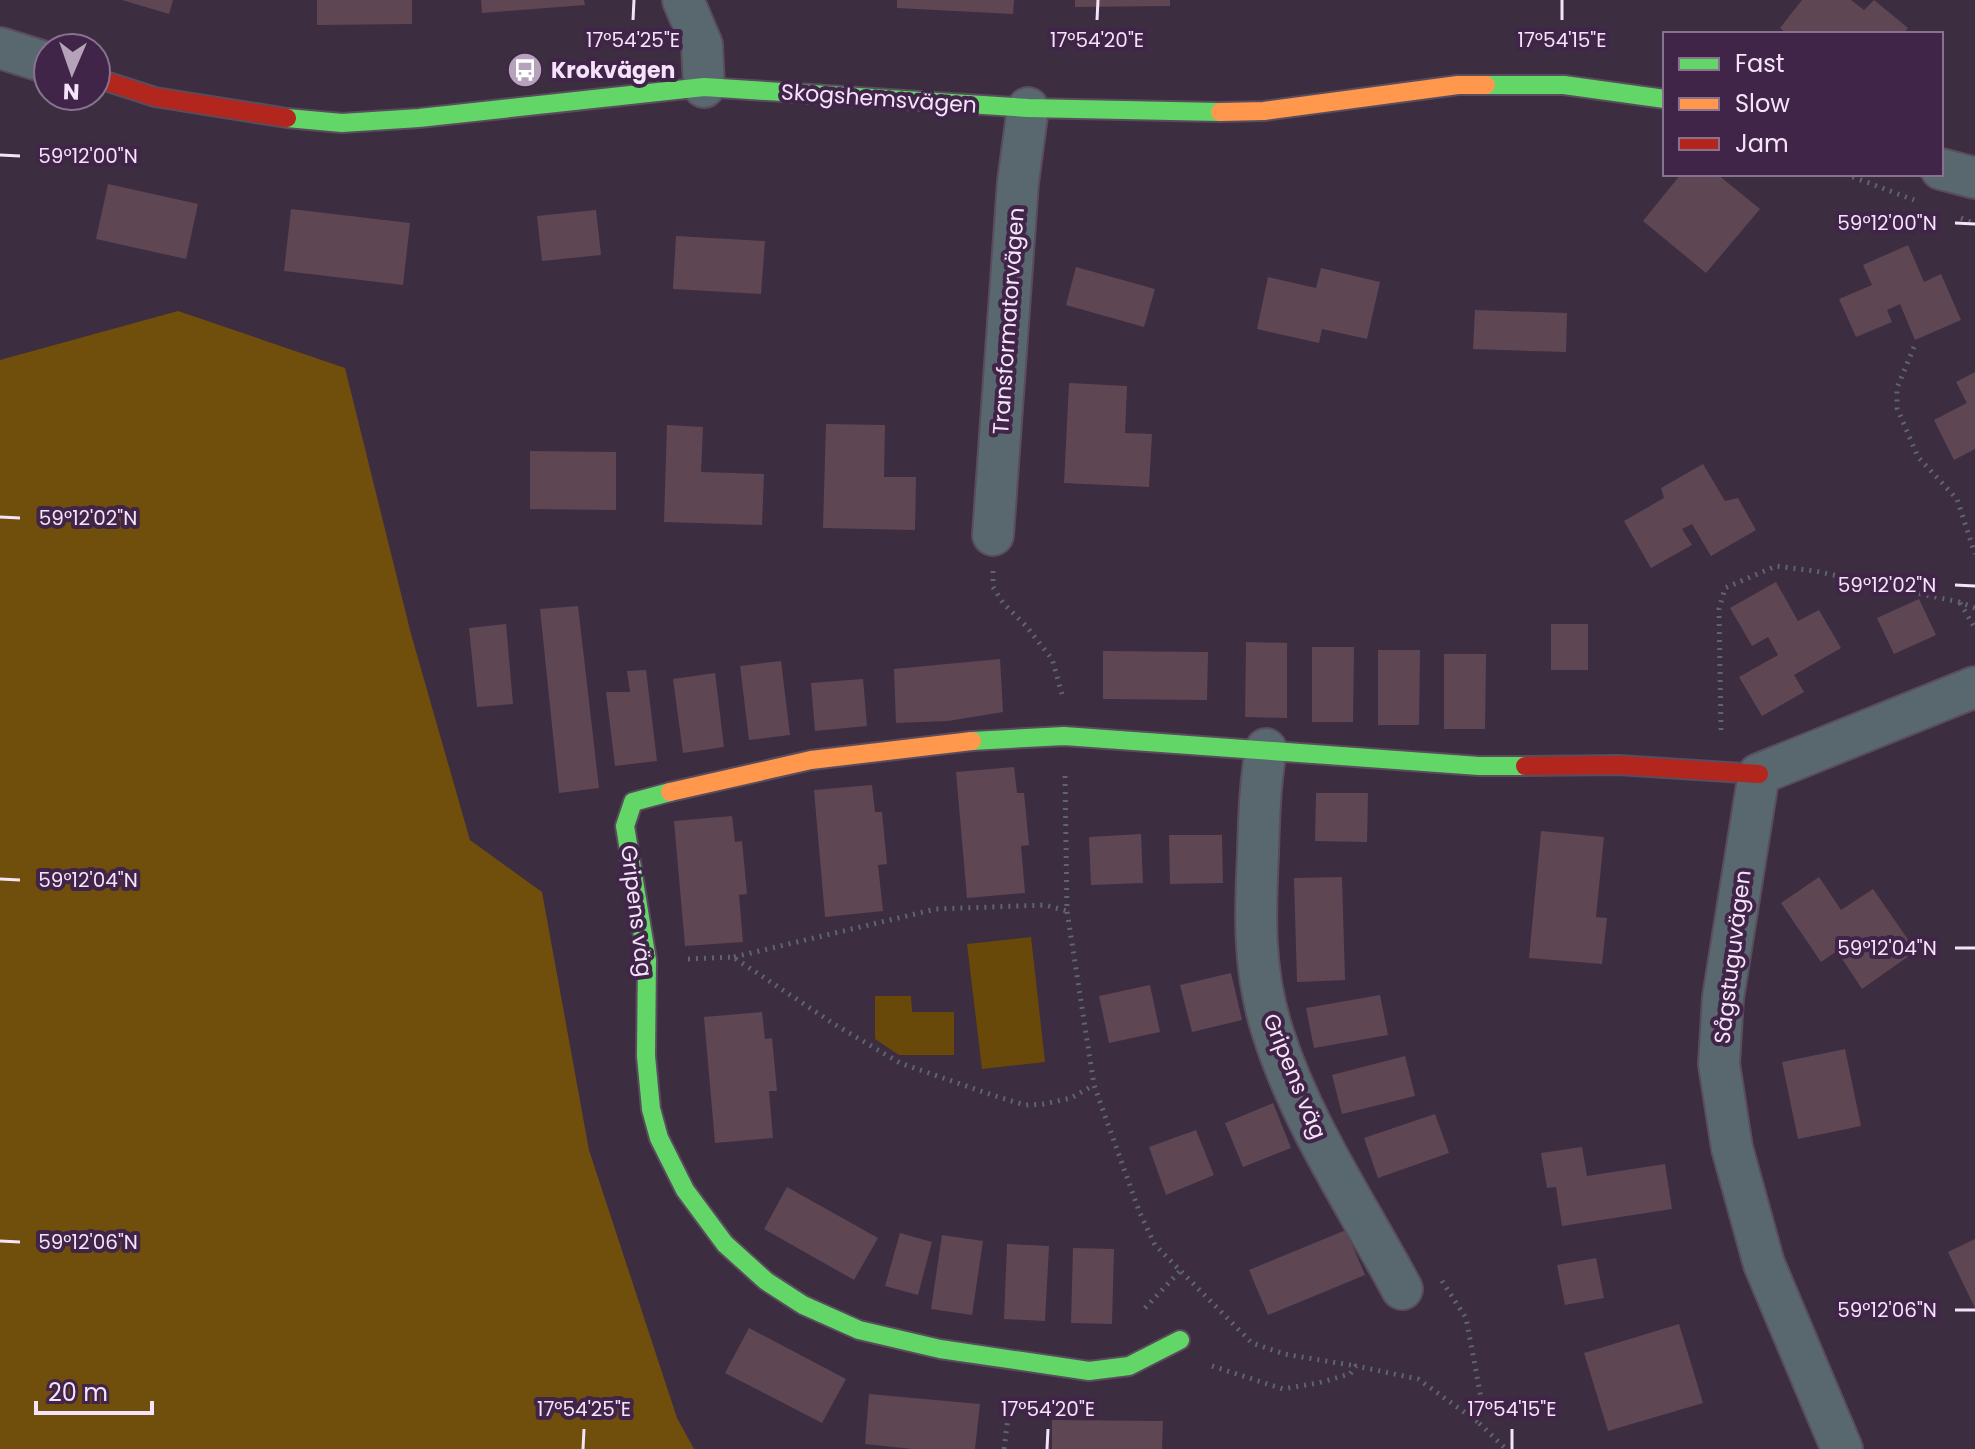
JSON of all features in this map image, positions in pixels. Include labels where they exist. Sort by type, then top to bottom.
[{"type":"street","points":[[683,0],[702,45],[704,87]]},
{"type":"street","points":[[0,48],[32,58]]},
{"type":"street","name":"Skogshemsvägen","points":[[112,83],[155,97],[260,115],[342,123],[419,118],[704,87],[1028,108],[1264,111],[1458,85],[1564,85],[1663,99]]},
{"type":"street","name":"Transformatorvägen","points":[[993,535],[1018,182],[1028,108]]},
{"type":"street","points":[[1943,170],[1975,178]]},
{"type":"street","points":[[1759,774],[1975,687]]},
{"type":"street","name":"Gripens väg","points":[[1180,1340],[1129,1366],[1089,1371],[940,1349],[859,1330],[803,1305],[766,1281],[717,1233],[685,1190],[659,1138],[651,1109],[646,1056],[647,960],[625,826],[633,802],[777,766],[1004,738],[1064,736],[1479,766],[1618,765],[1759,774]]},
{"type":"street","name":"Gripens väg","points":[[1266,749],[1261,779],[1255,931],[1262,994],[1273,1034],[1306,1112],[1402,1289]]},
{"type":"street","name":"Sågstuguvägen","points":[[1759,774],[1723,998],[1719,1064],[1732,1148],[1764,1264],[1842,1449]]},
{"type":"path","points":[[1850,176],[1917,202]]},
{"type":"path","points":[[1961,218],[1975,224]]},
{"type":"path","points":[[1914,347],[1897,388],[1897,408],[1918,457],[1957,499],[1975,554]]},
{"type":"path","points":[[993,535],[993,587],[1003,603],[1052,659],[1061,685],[1067,911],[1094,1085],[1139,1211],[1155,1245],[1252,1343],[1284,1354],[1418,1379],[1478,1422],[1506,1449]]},
{"type":"path","points":[[1721,733],[1719,609],[1725,588],[1776,566],[1815,571],[1975,608]]},
{"type":"path","points":[[1959,602],[1975,628]]},
{"type":"path","points":[[647,960],[733,957],[936,909],[1045,905],[1067,911]]},
{"type":"path","points":[[733,957],[834,1024],[913,1068],[1025,1105],[1071,1098],[1094,1085]]},
{"type":"path","points":[[1161,1293],[1181,1270]]},
{"type":"path","points":[[1402,1289],[1436,1272],[1466,1318],[1482,1403],[1478,1422]]},
{"type":"path","points":[[1180,1340],[1183,1356],[1283,1389],[1350,1374],[1356,1366]]},
{"type":"shaded area","points":[[178,311],[345,368],[411,634],[470,840],[542,892],[589,1150],[677,1418],[694,1449],[0,1449],[0,360]]},
{"type":"shaded area","points":[[1031,937],[1045,1062],[982,1069],[967,944]]},
{"type":"shaded area","points":[[875,996],[911,996],[912,1012],[954,1012],[954,1055],[899,1055],[875,1039]]},
{"type":"building","points":[[122,0],[173,0],[169,14]]},
{"type":"building","points":[[317,0],[412,0],[412,24],[317,25]]},
{"type":"building","points":[[481,0],[584,0],[585,5],[482,13]]},
{"type":"building","points":[[897,0],[1014,0],[1013,14],[897,8]]},
{"type":"building","points":[[1075,0],[1170,0],[1170,6],[1075,7]]},
{"type":"building","points":[[1802,0],[1851,0],[1864,10],[1874,0],[1908,28],[1905,32],[1785,32],[1780,28]]},
{"type":"building","points":[[1679,176],[1719,176],[1760,209],[1706,273],[1643,221]]},
{"type":"building","points":[[108,184],[198,204],[186,259],[96,239]]},
{"type":"building","points":[[291,209],[410,223],[403,285],[284,271]]},
{"type":"building","points":[[596,210],[601,255],[542,261],[537,216]]},
{"type":"building","points":[[676,236],[765,241],[761,294],[673,289]]},
{"type":"building","points":[[1908,245],[1924,282],[1941,274],[1961,320],[1915,340],[1900,304],[1887,310],[1892,322],[1856,337],[1839,299],[1872,285],[1863,265]]},
{"type":"building","points":[[1076,267],[1155,289],[1144,327],[1066,305]]},
{"type":"building","points":[[1321,268],[1380,282],[1367,339],[1322,329],[1319,343],[1257,329],[1268,277],[1316,288]]},
{"type":"building","points":[[1475,310],[1567,313],[1566,352],[1473,349]]},
{"type":"building","points":[[1975,372],[1975,449],[1954,460],[1934,420],[1967,403],[1956,382]]},
{"type":"building","points":[[1069,383],[1127,386],[1125,433],[1152,434],[1149,487],[1064,483]]},
{"type":"building","points":[[826,424],[885,425],[884,477],[916,477],[915,530],[823,528]]},
{"type":"building","points":[[667,425],[703,427],[701,472],[764,474],[762,525],[664,522]]},
{"type":"building","points":[[530,451],[616,452],[616,510],[530,509]]},
{"type":"building","points":[[1703,464],[1725,501],[1738,498],[1756,530],[1711,556],[1692,524],[1682,529],[1692,545],[1651,568],[1624,521],[1664,498],[1661,488]]},
{"type":"building","points":[[1776,582],[1798,621],[1819,610],[1841,648],[1794,675],[1804,692],[1762,716],[1739,677],[1778,655],[1768,637],[1752,646],[1730,608]]},
{"type":"building","points":[[1919,599],[1936,635],[1894,654],[1877,618]]},
{"type":"building","points":[[578,606],[599,788],[559,793],[540,609]]},
{"type":"building","points":[[506,624],[513,704],[477,707],[469,628]]},
{"type":"building","points":[[1551,624],[1588,624],[1588,670],[1551,670]]},
{"type":"building","points":[[1246,642],[1287,643],[1287,718],[1245,717]]},
{"type":"building","points":[[1312,647],[1354,647],[1353,722],[1312,722]]},
{"type":"building","points":[[1378,650],[1420,650],[1419,725],[1378,725]]},
{"type":"building","points":[[1103,651],[1208,652],[1207,700],[1103,699]]},
{"type":"building","points":[[1444,654],[1486,654],[1485,729],[1444,729]]},
{"type":"building","points":[[1000,659],[1003,712],[948,721],[896,723],[894,669]]},
{"type":"building","points":[[781,661],[790,735],[749,740],[740,666]]},
{"type":"building","points":[[646,670],[657,761],[615,766],[606,692],[630,692],[627,671]]},
{"type":"building","points":[[715,673],[724,747],[683,753],[673,679]]},
{"type":"building","points":[[863,679],[867,726],[815,731],[811,683]]},
{"type":"building","points":[[1014,767],[1017,793],[1024,793],[1029,845],[1021,846],[1025,893],[967,898],[956,772]]},
{"type":"building","points":[[872,785],[875,812],[882,812],[887,864],[878,865],[883,911],[825,917],[814,790]]},
{"type":"building","points":[[1316,793],[1368,793],[1367,842],[1315,841]]},
{"type":"building","points":[[732,816],[735,842],[742,841],[747,894],[739,895],[743,942],[685,946],[674,821]]},
{"type":"building","points":[[1541,831],[1604,837],[1596,917],[1607,918],[1602,964],[1529,958]]},
{"type":"building","points":[[1141,834],[1143,883],[1091,885],[1089,837]]},
{"type":"building","points":[[1169,835],[1222,835],[1223,883],[1170,884]]},
{"type":"building","points":[[1342,877],[1345,980],[1297,982],[1294,878]]},
{"type":"building","points":[[1819,877],[1841,910],[1873,889],[1916,951],[1862,989],[1837,951],[1821,962],[1781,903]]},
{"type":"building","points":[[1231,973],[1242,1020],[1192,1032],[1180,985]]},
{"type":"building","points":[[1150,985],[1160,1032],[1109,1043],[1099,996]]},
{"type":"building","points":[[1380,995],[1388,1035],[1314,1048],[1306,1008]]},
{"type":"building","points":[[762,1012],[765,1039],[772,1038],[777,1091],[769,1091],[773,1138],[715,1143],[704,1017]]},
{"type":"building","points":[[1845,1049],[1861,1126],[1798,1139],[1782,1062]]},
{"type":"building","points":[[1405,1056],[1415,1096],[1342,1114],[1332,1075]]},
{"type":"building","points":[[1273,1103],[1291,1148],[1243,1167],[1225,1123]]},
{"type":"building","points":[[1435,1114],[1449,1153],[1378,1178],[1364,1138]]},
{"type":"building","points":[[1196,1130],[1214,1175],[1166,1195],[1149,1147]]},
{"type":"building","points":[[1582,1147],[1587,1176],[1665,1164],[1672,1209],[1562,1226],[1556,1187],[1547,1188],[1541,1153]]},
{"type":"building","points":[[787,1187],[878,1238],[854,1280],[764,1229]]},
{"type":"building","points":[[1346,1230],[1365,1275],[1268,1315],[1249,1270]]},
{"type":"building","points":[[900,1233],[932,1242],[918,1295],[885,1286]]},
{"type":"building","points":[[942,1235],[983,1241],[972,1315],[931,1309]]},
{"type":"building","points":[[1975,1239],[1975,1308],[1948,1252]]},
{"type":"building","points":[[1007,1244],[1049,1246],[1045,1321],[1004,1319]]},
{"type":"building","points":[[1073,1248],[1114,1249],[1112,1324],[1071,1323]]},
{"type":"building","points":[[1596,1258],[1604,1298],[1565,1305],[1557,1265]]},
{"type":"building","points":[[1679,1324],[1703,1403],[1608,1431],[1584,1353]]},
{"type":"building","points":[[749,1328],[846,1379],[822,1423],[725,1373]]},
{"type":"building","points":[[869,1394],[980,1404],[975,1449],[913,1449],[865,1444]]},
{"type":"building","points":[[1052,1420],[1163,1421],[1162,1449],[1052,1449]]},
{"type":"traffic: fast","points":[[1486,85],[1564,85],[1663,99]]},
{"type":"traffic: fast","points":[[287,118],[342,123],[419,118],[704,87],[1028,108],[1220,112]]},
{"type":"traffic: fast","points":[[972,741],[1064,736],[1479,766],[1525,766]]},
{"type":"traffic: fast","points":[[670,792],[633,802],[625,826],[647,960],[646,1056],[651,1109],[659,1138],[685,1190],[725,1244],[766,1281],[803,1305],[859,1330],[940,1349],[1089,1371],[1129,1366],[1180,1340]]},
{"type":"traffic: slow","points":[[1220,112],[1264,111],[1458,85],[1486,85]]},
{"type":"traffic: slow","points":[[670,792],[811,760],[972,741]]},
{"type":"traffic: jam","points":[[112,83],[155,97],[287,118]]},
{"type":"traffic: jam","points":[[1525,766],[1618,765],[1759,774]]},
{"type":"place","name":"Krokvägen","points":[[525,70]]}]
